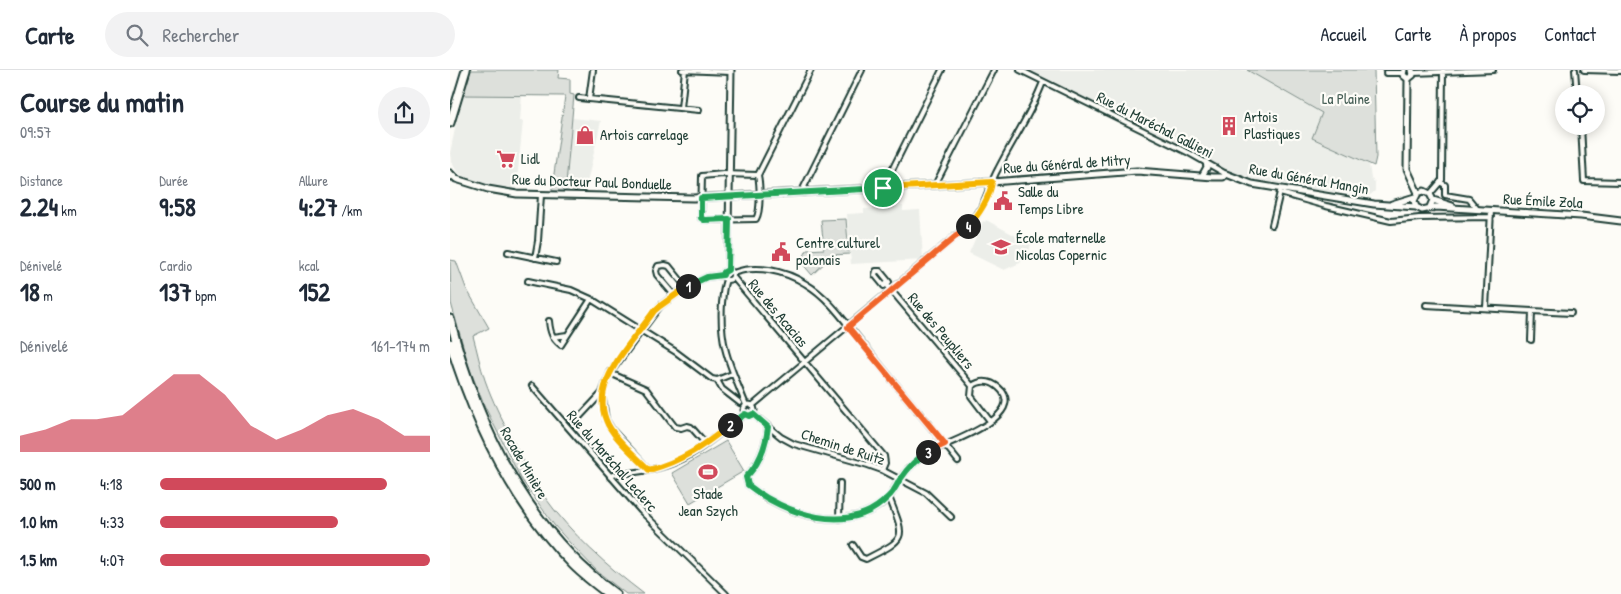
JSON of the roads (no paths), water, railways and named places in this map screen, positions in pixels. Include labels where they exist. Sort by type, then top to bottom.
[{"type":"highway","points":[[450,104],[464,70]]},
{"type":"highway","points":[[450,124],[464,70]]},
{"type":"highway","name":"Rocade Minière","points":[[450,320],[470,387],[499,455],[523,494],[550,531],[596,579],[616,594]]},
{"type":"highway","name":"Rocade Minière","points":[[450,343],[467,396],[478,422],[516,494],[538,525],[574,566],[608,594]]},
{"type":"street","points":[[589,99],[593,70]]},
{"type":"street","points":[[681,108],[684,70],[730,71],[728,270],[733,275]]},
{"type":"street","points":[[758,175],[702,176],[701,218],[704,220],[740,219],[756,218],[758,216],[758,175],[811,70]]},
{"type":"street","points":[[803,193],[803,189],[862,70]]},
{"type":"street","points":[[883,188],[942,70]]},
{"type":"street","points":[[935,184],[994,70]]},
{"type":"street","name":"Rue du Maréchal Gallieni","points":[[1020,70],[1206,162],[1226,174]]},
{"type":"street","points":[[1408,78],[1412,77],[1413,71],[1493,70]]},
{"type":"street","points":[[1575,70],[1576,85]]},
{"type":"street","points":[[1584,70],[1621,71]]},
{"type":"street","points":[[1426,218],[1431,197],[1442,180],[1443,71]]},
{"type":"street","points":[[1386,73],[1404,72],[1404,77],[1408,78]]},
{"type":"street","points":[[1408,78],[1407,170],[1416,195],[1414,201],[1416,207],[1422,210],[1462,209]]},
{"type":"street","points":[[746,406],[752,406],[805,363],[970,224],[987,196],[992,182],[1043,82]]},
{"type":"street","points":[[580,98],[699,110]]},
{"type":"street","points":[[1581,135],[1584,181],[1621,182]]},
{"type":"street","points":[[1202,176],[1207,167],[1206,162]]},
{"type":"street","name":"Rue du Général de Mitry","points":[[729,197],[992,182],[1137,171],[1219,177],[1223,177],[1226,174]]},
{"type":"street","name":"Rue du Général Mangin","points":[[1226,174],[1252,184],[1280,190],[1416,207]]},
{"type":"street","points":[[450,182],[452,176]]},
{"type":"street","name":"Rue du Docteur Paul Bonduelle","points":[[452,176],[503,192],[541,195],[729,197]]},
{"type":"street","points":[[1440,182],[1445,185],[1445,195],[1469,200],[1478,210]]},
{"type":"street","points":[[1272,225],[1280,190]]},
{"type":"street","name":"Rue du Général Mangin","points":[[1280,190],[1326,206],[1391,222],[1400,219],[1491,214]]},
{"type":"street","points":[[1416,195],[1424,191],[1431,197],[1462,209]]},
{"type":"street","points":[[535,258],[541,195]]},
{"type":"street","name":"Rue du Général Mangin","points":[[1389,205],[1416,195]]},
{"type":"street","name":"Rue Émile Zola","points":[[1462,209],[1478,210],[1491,214],[1581,216],[1621,221]]},
{"type":"street","points":[[1486,308],[1491,214]]},
{"type":"street","points":[[508,252],[556,262]]},
{"type":"street","points":[[674,295],[657,275],[658,266],[669,266],[686,287]]},
{"type":"street","points":[[726,280],[730,280],[733,275],[749,269],[759,269],[788,275],[814,289],[848,327],[958,461]]},
{"type":"street","points":[[573,424],[602,393],[610,372],[654,311],[686,287],[707,277],[723,275],[728,270]]},
{"type":"street","points":[[723,275],[726,280],[721,315],[722,338],[732,374],[746,406]]},
{"type":"street","name":"Rue des Acacias","points":[[733,275],[884,456],[885,463],[882,470]]},
{"type":"street","points":[[528,281],[571,290],[591,299],[676,352],[708,377],[717,380],[732,374]]},
{"type":"street","name":"Rue des Peupliers","points":[[886,284],[972,386]]},
{"type":"street","points":[[549,321],[553,337],[561,345],[591,299]]},
{"type":"street","points":[[1426,305],[1571,312]]},
{"type":"street","points":[[1531,340],[1532,311]]},
{"type":"street","points":[[553,337],[567,335]]},
{"type":"street","points":[[610,372],[643,386],[675,427],[688,426],[706,444]]},
{"type":"street","points":[[717,380],[722,389],[740,403]]},
{"type":"street","points":[[768,427],[760,456],[746,477],[748,485],[775,504],[809,515],[839,519],[867,512],[889,497],[916,460],[945,444],[974,432],[990,421],[1000,413],[1004,408],[1004,395],[997,385],[981,382],[972,386],[971,396],[990,421]]},
{"type":"street","name":"Rue du Maréchal Leclerc","points":[[532,386],[659,531],[726,594]]},
{"type":"street","points":[[602,393],[606,420],[616,435],[649,470]]},
{"type":"street","points":[[745,414],[743,410],[746,406]]},
{"type":"street","points":[[745,414],[749,416],[753,414],[752,406]]},
{"type":"street","points":[[610,477],[649,470],[677,462],[706,444],[745,414]]},
{"type":"street","name":"Chemin de Ruitz","points":[[753,414],[768,427],[794,444],[882,470],[926,493],[951,517]]},
{"type":"street","points":[[839,519],[840,483]]},
{"type":"street","points":[[853,544],[860,557],[866,559],[895,544],[900,536],[901,525],[889,497]]},
{"type":"place","name":"Artois Plastiques","points":[[1229,126]]},
{"type":"place","name":"Artois carrelage","points":[[585,135]]},
{"type":"place","name":"Lidl","points":[[506,159]]},
{"type":"place","name":"Salle du Temps Libre","points":[[1003,201]]},
{"type":"place","name":"École maternelle Nicolas Copernic","points":[[1001,247]]},
{"type":"place","name":"Centre culturel polonais","points":[[781,252]]},
{"type":"place","name":"Stade Jean Szych","points":[[708,472]]},
{"type":"park label","name":"La Plaine","points":[[1346,99]]}]
